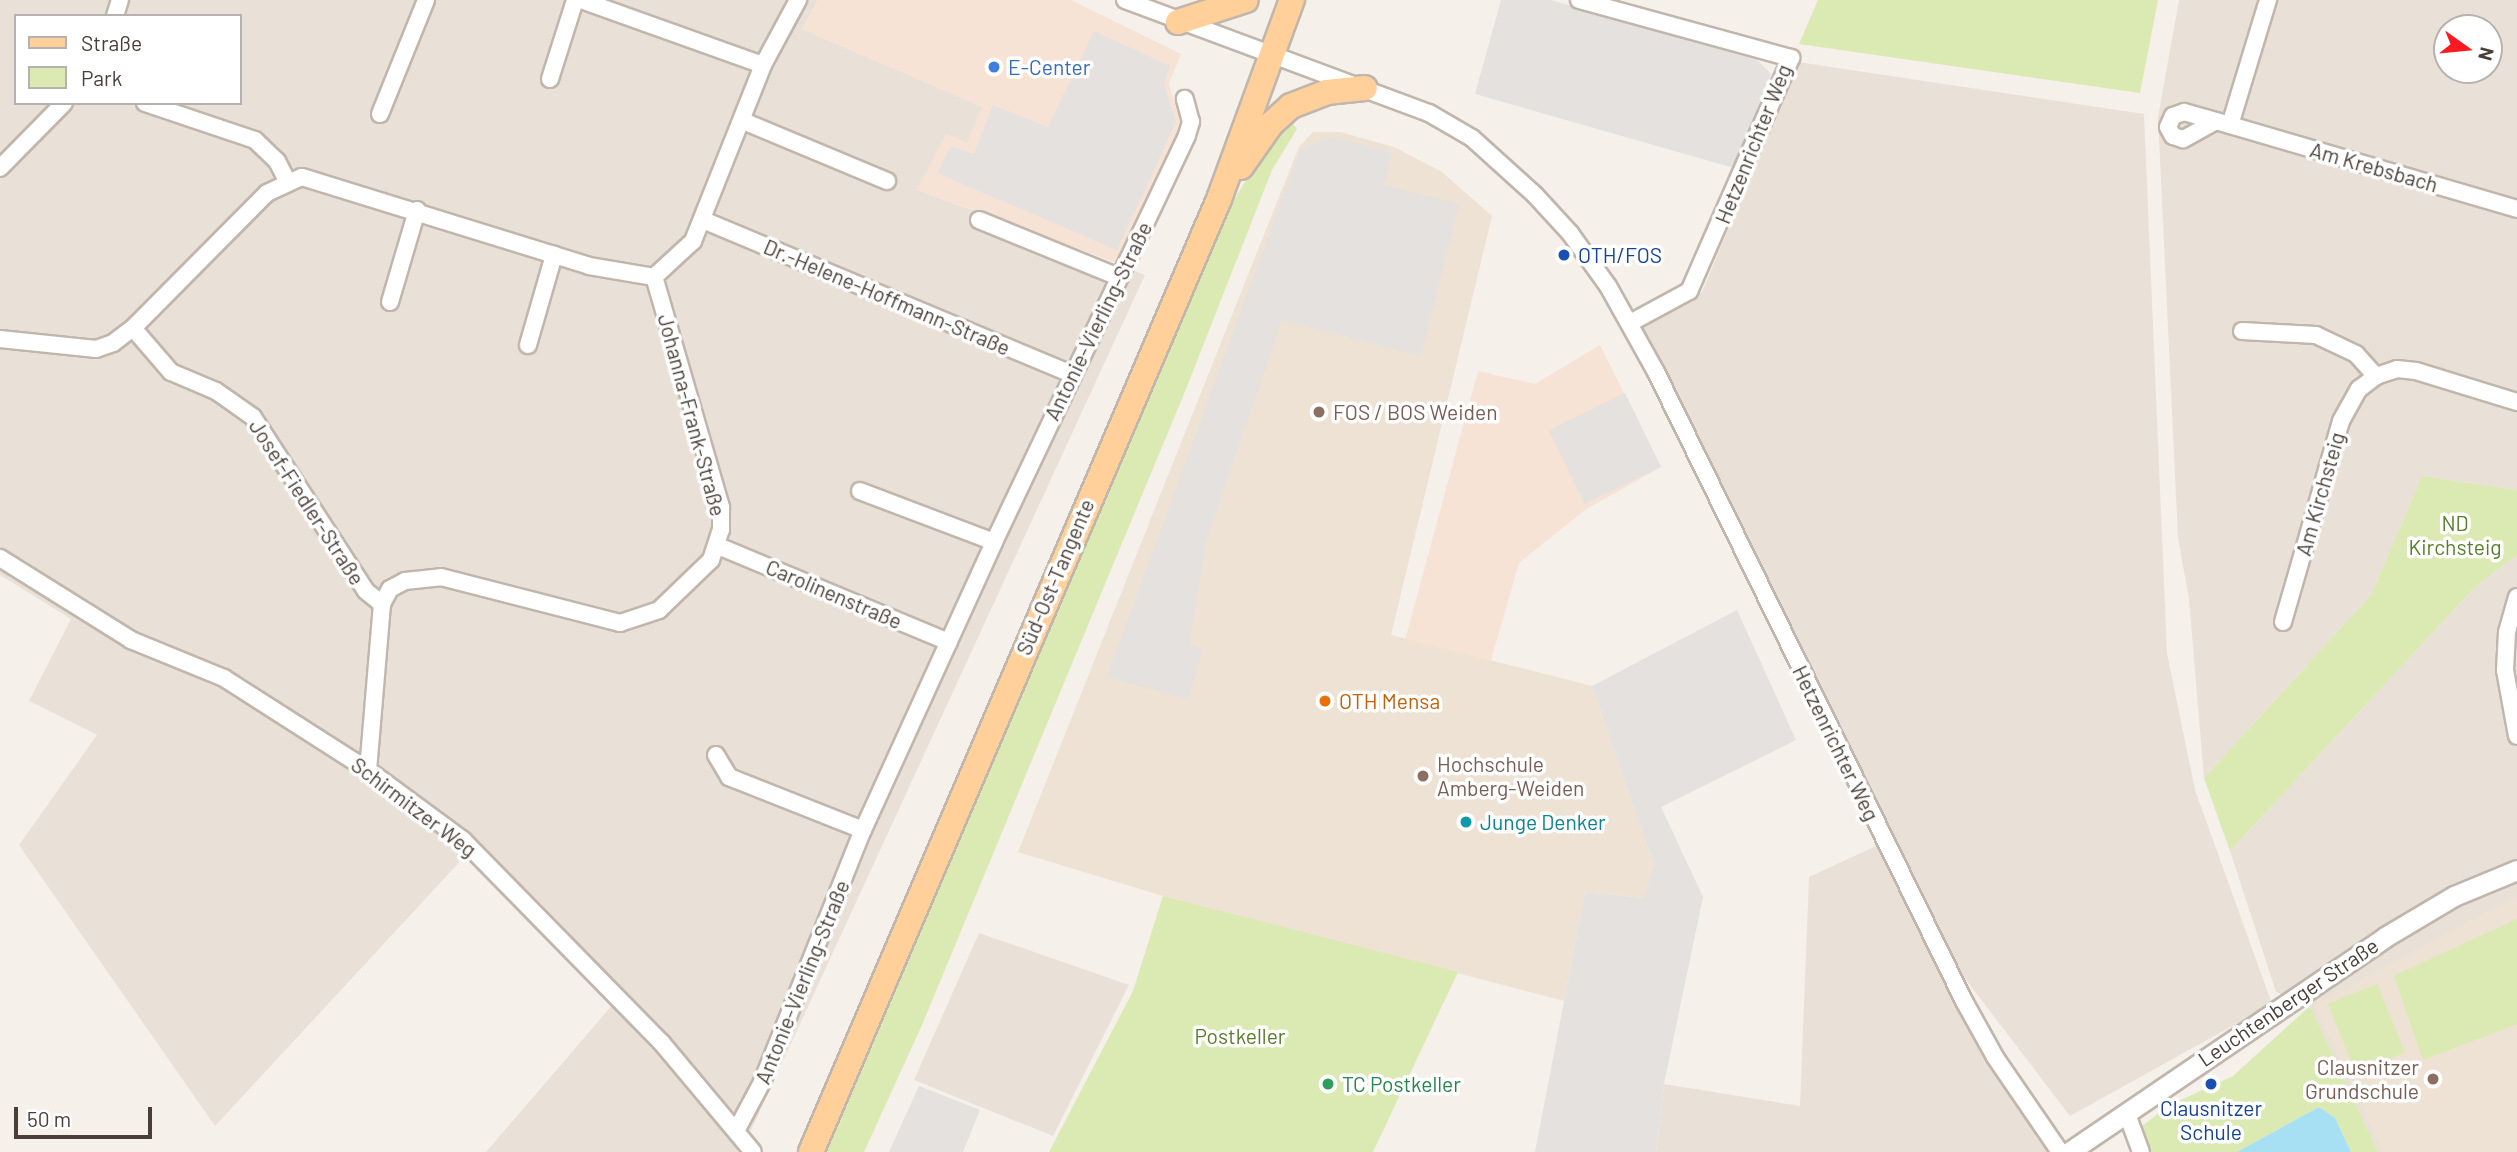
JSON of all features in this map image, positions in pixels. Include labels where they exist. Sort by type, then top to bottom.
[{"type":"main road","points":[[1178,22],[1246,0]]},
{"type":"main road","name":"Süd-Ost-Tangente","points":[[811,1152],[1219,199],[1292,0]]},
{"type":"main road","points":[[1219,199],[1271,124],[1291,106],[1327,92],[1365,88]]},
{"type":"street","points":[[380,114],[426,0]]},
{"type":"street","points":[[550,79],[575,0]]},
{"type":"street","points":[[582,0],[763,65]]},
{"type":"street","points":[[0,339],[96,349],[133,328],[267,193],[287,181],[302,177],[323,181],[626,276],[654,277],[694,241],[763,65],[798,0]]},
{"type":"street","name":"Hetzenrichter Weg","points":[[1125,0],[1178,22],[1429,113],[1472,138],[1570,233],[1630,323],[1964,1001],[1995,1056],[2060,1152]]},
{"type":"street","name":"Hetzenrichter Weg","points":[[1579,0],[1791,58],[1689,291],[1630,323]]},
{"type":"street","name":"Am Krebsbach","points":[[2268,0],[2223,123],[2517,209]]},
{"type":"street","name":"Antonie-Vierling-Straße","points":[[736,1131],[762,1082],[863,830],[1071,374],[1187,135],[1191,122],[1185,99]]},
{"type":"street","points":[[0,168],[62,105]]},
{"type":"street","points":[[151,105],[256,140],[277,161],[287,181]]},
{"type":"street","points":[[743,121],[887,181]]},
{"type":"street","points":[[390,302],[416,210]]},
{"type":"street","name":"Dr.-Helene-Hoffmann-Straße","points":[[703,220],[1071,374]]},
{"type":"street","points":[[979,220],[1119,277]]},
{"type":"street","points":[[528,345],[554,255]]},
{"type":"street","name":"Johanna-Frank-Straße","points":[[382,604],[390,589],[405,581],[441,577],[621,623],[659,610],[710,560],[718,546],[721,507],[654,277]]},
{"type":"street","name":"Josef-Fiedler-Straße","points":[[133,328],[171,372],[216,391],[253,416],[366,591],[382,604],[368,770]]},
{"type":"street","points":[[2242,331],[2316,335],[2356,354],[2375,376],[2397,369],[2416,371],[2517,402]]},
{"type":"street","name":"Am Kirchsteig","points":[[2283,622],[2341,421],[2359,389],[2375,376]]},
{"type":"street","points":[[860,491],[994,541]]},
{"type":"street","name":"Carolinenstraße","points":[[718,546],[950,642]]},
{"type":"street","name":"Schirmitzer Weg","points":[[0,558],[131,640],[224,678],[368,770],[463,840],[661,1042],[753,1152]]},
{"type":"street","points":[[2517,597],[2507,632],[2505,670],[2517,736]]},
{"type":"street","points":[[716,755],[729,777],[863,830]]},
{"type":"street","name":"Leuchtenberger Straße","points":[[2069,1152],[2385,937],[2454,896],[2517,870]]},
{"type":"street","points":[[2127,1114],[2141,1152]]},
{"type":"shaded area","points":[[0,0],[818,0],[802,29],[983,107],[967,143],[946,135],[918,190],[1145,275],[741,1152],[486,1152],[614,1003],[466,855],[215,1126],[19,845],[97,735],[29,701],[71,619],[0,575]]},
{"type":"shaded area","points":[[818,0],[1071,0],[1181,54],[1169,83],[1181,127],[1117,263],[917,190],[946,134],[967,143],[982,107],[802,29]]},
{"type":"shaded area","points":[[1501,0],[1551,0],[1757,60],[1771,74],[1734,168],[1475,94]]},
{"type":"shaded area","points":[[2179,0],[2517,0],[2517,490],[2422,476],[2371,595],[2204,778],[2189,599],[2178,538],[2158,117]]},
{"type":"shaded area","points":[[1094,31],[1170,66],[1164,84],[1176,122],[1117,250],[937,173],[951,146],[974,154],[993,105],[1048,127]]},
{"type":"shaded area","points":[[1798,62],[2144,114],[2167,653],[2195,790],[2272,1004],[2070,1116],[1957,968],[1640,328],[1702,292]]},
{"type":"shaded area","points":[[1313,132],[1340,132],[1394,147],[1442,172],[1492,216],[1391,635],[1592,686],[1654,865],[1644,898],[1585,892],[1564,1001],[1163,896],[1018,852],[1299,147]]},
{"type":"shaded area","points":[[1332,137],[1392,152],[1384,185],[1459,204],[1421,356],[1282,320],[1206,542],[1189,644],[1203,649],[1188,699],[1107,677],[1300,150]]},
{"type":"shaded area","points":[[1600,345],[1661,467],[1585,510],[1519,563],[1490,664],[1405,640],[1478,371],[1535,384]]},
{"type":"shaded area","points":[[1625,393],[1661,467],[1585,504],[1549,430]]},
{"type":"shaded area","points":[[2517,555],[2517,1152],[2378,1152],[2310,1006],[2276,992],[2230,851],[2476,586]]},
{"type":"shaded area","points":[[1737,610],[1796,740],[1661,807],[1703,897],[1664,1084],[1656,1152],[1535,1152],[1585,892],[1644,898],[1654,865],[1592,686]]},
{"type":"shaded area","points":[[1876,846],[1947,987],[2049,1152],[1656,1152],[1664,1084],[1800,1106],[1809,877]]},
{"type":"shaded area","name":"Clausnitzer Grundschule","points":[[2517,896],[2517,1152],[2383,1152],[2314,1005]]},
{"type":"shaded area","points":[[979,933],[1129,985],[1053,1136],[914,1080]]},
{"type":"shaded area","points":[[919,1086],[980,1110],[963,1152],[889,1152]]},
{"type":"green space","points":[[1818,0],[2158,0],[2140,93],[1799,44]]},
{"type":"green space","points":[[1286,115],[1297,129],[1272,170],[1186,389],[922,1025],[864,1152],[827,1152],[1234,200]]},
{"type":"green space","name":"ND Kirchsteig","points":[[2422,476],[2517,490],[2517,555],[2476,586],[2230,851],[2204,778],[2371,595]]},
{"type":"green space","name":"Postkeller","points":[[1163,896],[1458,972],[1373,1152],[1049,1152],[1133,991]]},
{"type":"green space","points":[[2517,919],[2517,1024],[2423,1060],[2394,976]]},
{"type":"green space","points":[[2377,984],[2405,1053],[2356,1072],[2328,1004]]},
{"type":"green space","points":[[2310,1006],[2378,1152],[2351,1152],[2335,1118],[2319,1107],[2237,1152],[2150,1152],[2142,1126],[2170,1105],[2233,1076]]},
{"type":"water","points":[[2319,1107],[2335,1118],[2351,1152],[2237,1152]]},
{"type":"place","name":"E-Center","points":[[994,67]]},
{"type":"place","name":"OTH/FOS","points":[[1564,255]]},
{"type":"place","name":"FOS / BOS Weiden","points":[[1319,412]]},
{"type":"place","name":"OTH Mensa","points":[[1325,701]]},
{"type":"place","name":"Hochschule Amberg-Weiden","points":[[1423,776]]},
{"type":"place","name":"Junge Denker","points":[[1466,822]]},
{"type":"place","name":"Clausnitzer Grundschule","points":[[2433,1079]]},
{"type":"place","name":"TC Postkeller","points":[[1328,1084]]},
{"type":"place","name":"Clausnitzer Schule","points":[[2211,1084]]}]
